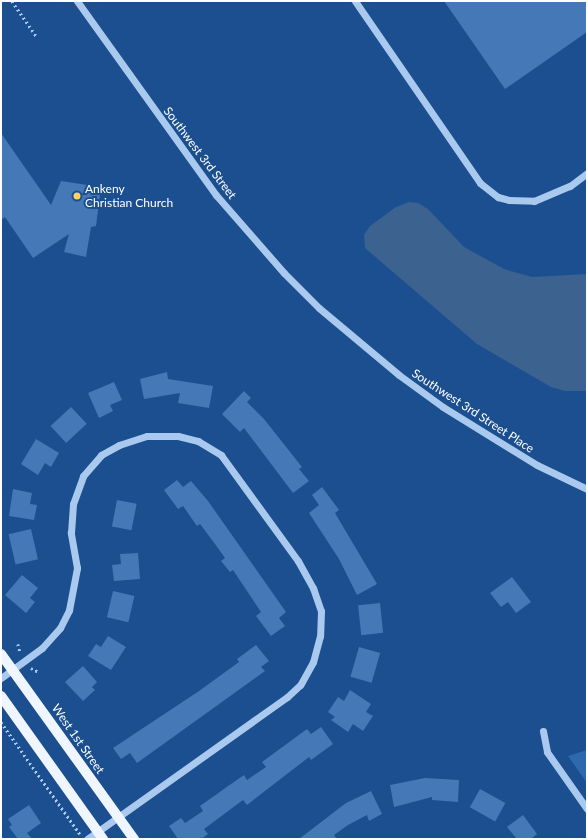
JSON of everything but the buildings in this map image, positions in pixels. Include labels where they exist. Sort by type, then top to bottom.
[{"type":"main road","name":"West 1st Street","points":[[1,654],[134,839]]},
{"type":"main road","points":[[1,696],[100,835]]},
{"type":"street","name":"Southwest 3rd Street","points":[[77,1],[216,195],[284,274],[319,308]]},
{"type":"street","points":[[355,1],[480,183],[498,197],[509,200],[534,201],[570,186],[587,173]]},
{"type":"street","name":"Southwest 3rd Street Place","points":[[319,308],[399,376],[443,406],[537,465],[587,489]]},
{"type":"street","points":[[1,678],[54,635],[69,610],[76,568],[71,533],[73,504],[84,476],[102,455],[119,445],[147,436],[178,436],[198,441],[221,455],[298,561],[313,588],[321,611],[320,636],[313,662],[300,686],[118,817],[100,835],[87,839]]},
{"type":"street","points":[[543,731],[548,752],[587,809]]},
{"type":"path","points":[[12,1],[37,37]]},
{"type":"path","points":[[1,722],[84,839]]},
{"type":"shaded area","points":[[409,202],[418,203],[428,209],[464,247],[504,269],[532,277],[587,274],[587,391],[565,391],[551,387],[477,344],[365,248],[364,235],[370,226],[396,207]]},
{"type":"shaded area","points":[[587,750],[587,783],[568,756]]},
{"type":"place","name":"Ankeny Christian Church","points":[[77,196]]}]
